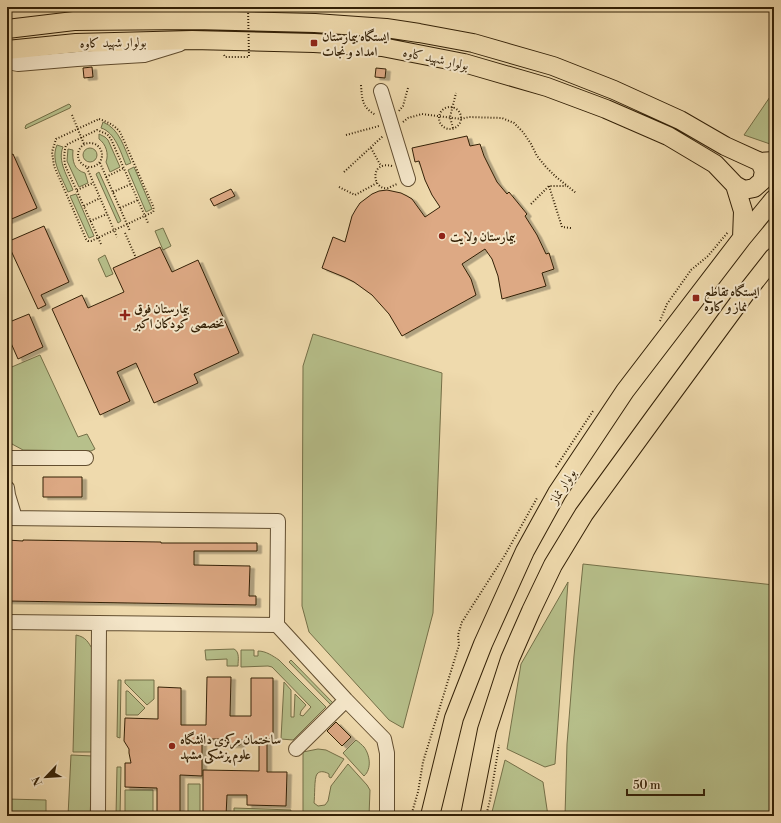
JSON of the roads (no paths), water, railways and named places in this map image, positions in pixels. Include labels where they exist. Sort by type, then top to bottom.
[{"type":"main road","name":"بولوار شهید کاوه","points":[[7,29],[74,21],[195,20],[315,23],[386,28],[419,33],[473,43],[553,66],[621,93],[680,120],[725,146],[767,161]]},
{"type":"main road","name":"بولوار شهید کاوه","points":[[7,50],[76,42],[192,40],[314,43],[382,47],[464,63],[547,87],[606,109],[668,136],[715,164],[735,185],[743,211],[735,235]]},
{"type":"main road","points":[[735,185],[744,190],[754,188],[762,181],[767,161]]},
{"type":"main road","name":"بولوار نماز","points":[[430,816],[454,718],[483,644],[525,551],[557,493],[625,391],[735,235],[774,199]]},
{"type":"main road","points":[[470,816],[487,730],[510,659],[553,565],[584,514],[624,458],[774,257]]},
{"type":"street","points":[[7,62],[18,64],[144,55],[192,40]]},
{"type":"street","points":[[381,91],[406,174]]},
{"type":"street","points":[[7,458],[86,458]]},
{"type":"street","points":[[7,488],[11,518],[278,522],[277,625],[384,739],[387,753],[387,816]]},
{"type":"street","points":[[7,622],[277,625]]},
{"type":"street","points":[[98,816],[99,623]]},
{"type":"street","points":[[296,749],[346,700]]},
{"type":"place","name":"ایستگاه بیمارستان امداد و نجات","points":[[314,43]]},
{"type":"place","name":"بیمارستان ولایت","points":[[442,236]]},
{"type":"place","name":"ایستگاه تقاطع نماز و کاوه","points":[[696,298]]},
{"type":"place","name":"بیمارستان فوق تخصصی کودکان اکبر","points":[[125,315]]},
{"type":"place","name":"ساختمان مرکزی دانشگاه علوم پزشکی مشهد","points":[[172,746]]}]
